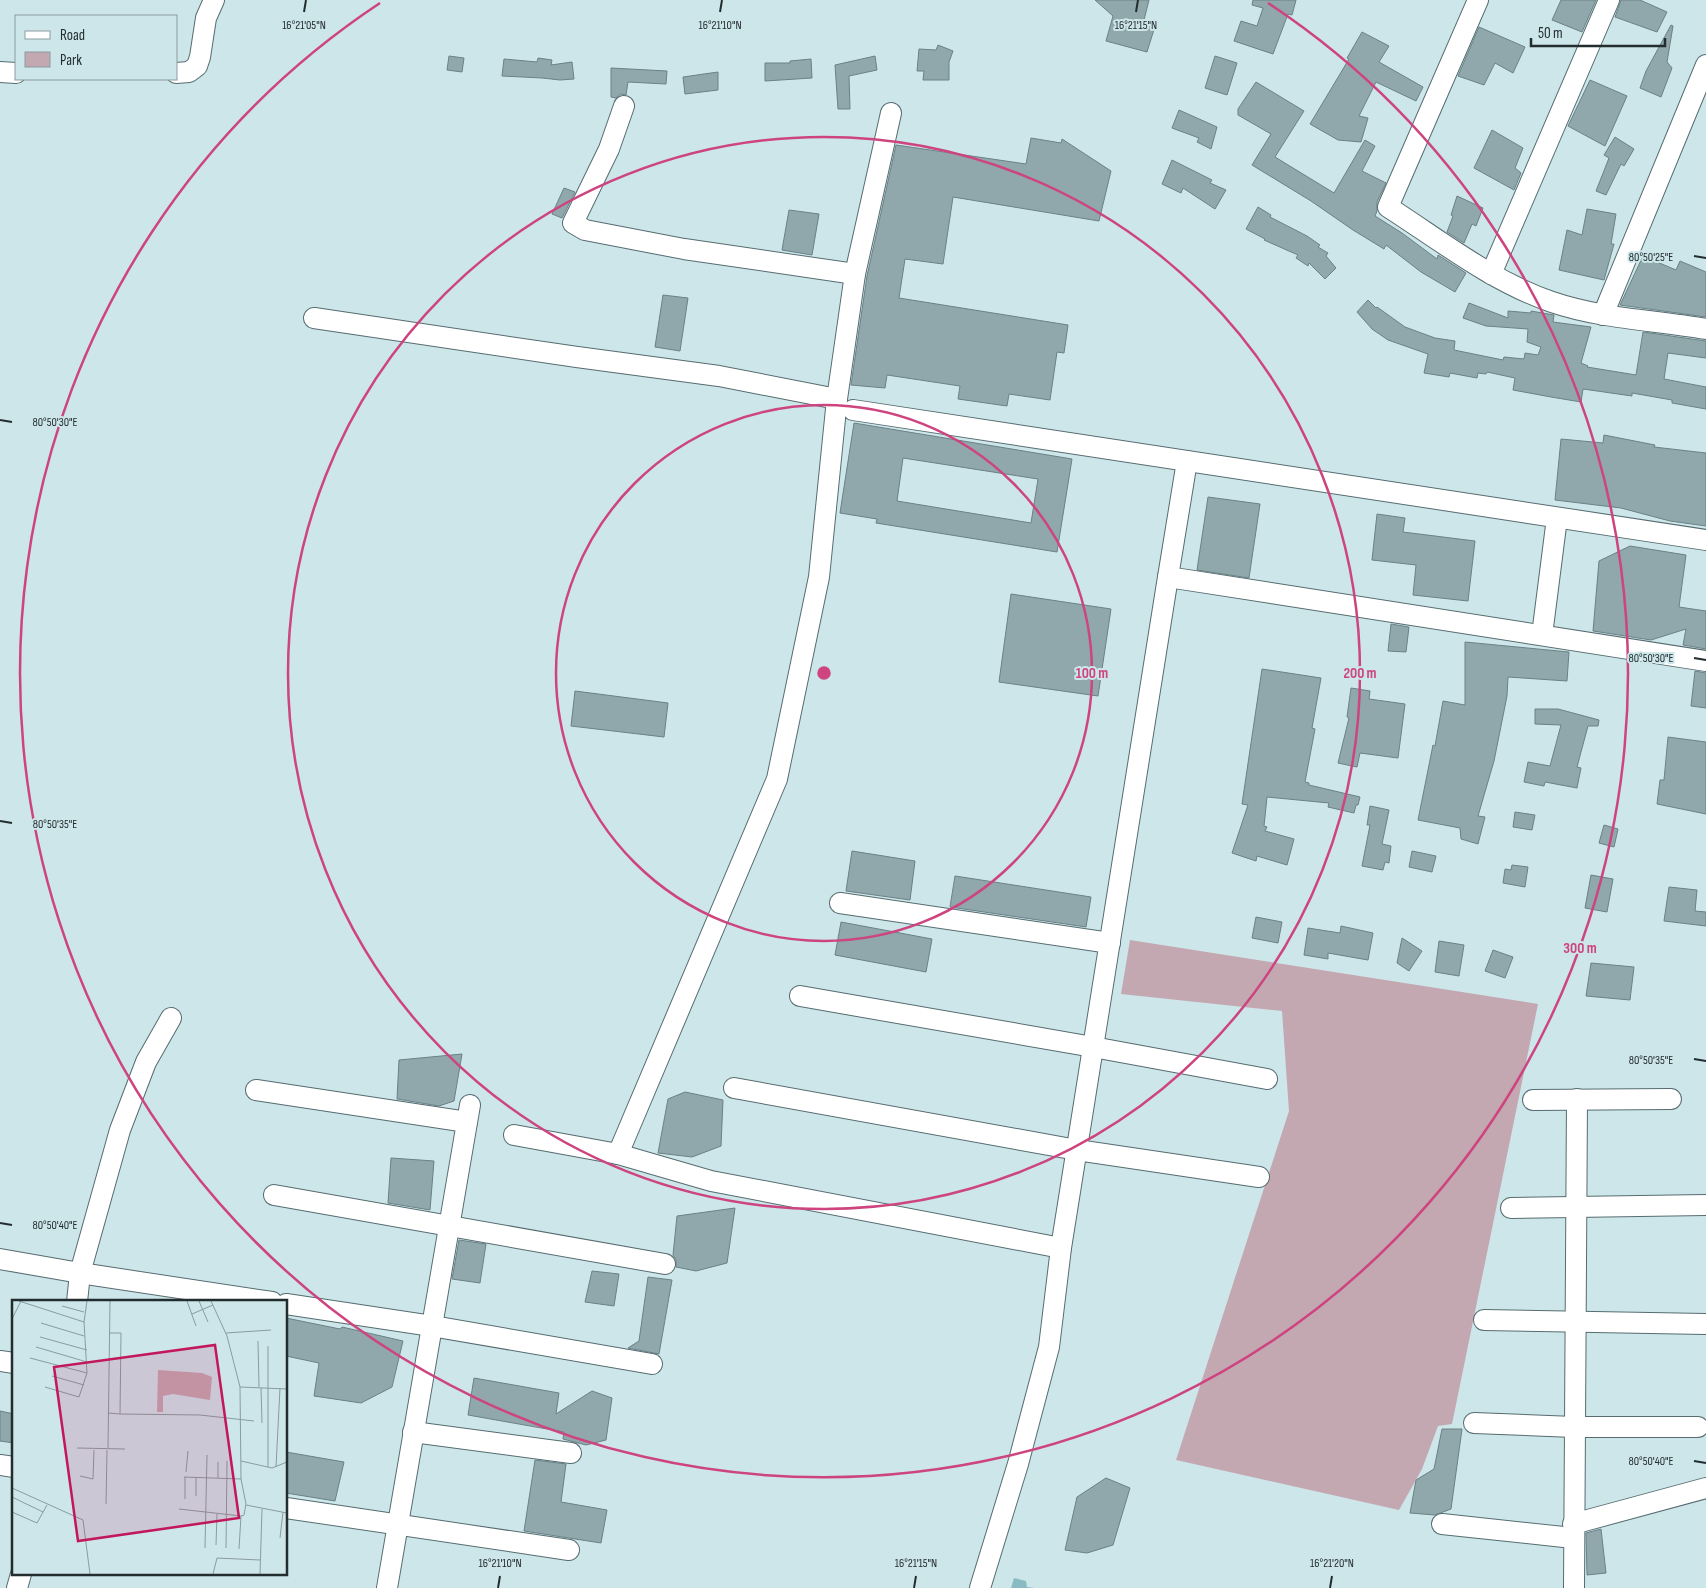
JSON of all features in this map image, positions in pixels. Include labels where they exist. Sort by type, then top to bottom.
[{"type":"street","points":[[178,73],[189,72],[196,66],[200,57],[206,18],[214,0]]},
{"type":"street","points":[[1478,0],[1388,207],[1491,274],[1552,302],[1603,315],[1706,329]]},
{"type":"street","points":[[1491,274],[1609,0]]},
{"type":"street","points":[[1603,315],[1706,65]]},
{"type":"street","points":[[0,72],[15,72]]},
{"type":"street","points":[[624,106],[610,149],[573,223],[585,230],[684,249],[855,274]]},
{"type":"street","points":[[618,1154],[777,779],[819,577],[845,404],[855,274],[892,113]]},
{"type":"street","points":[[314,318],[567,356],[719,376],[845,404],[1187,461],[1706,540]]},
{"type":"street","points":[[980,1588],[1018,1464],[1049,1347],[1061,1248],[1187,461]]},
{"type":"street","points":[[1542,635],[1557,518]]},
{"type":"street","points":[[1168,577],[1706,661]]},
{"type":"street","points":[[840,904],[1110,942]]},
{"type":"street","points":[[800,996],[1093,1046],[1267,1079]]},
{"type":"street","points":[[77,1300],[80,1273],[120,1130],[146,1062],[171,1018]]},
{"type":"street","points":[[734,1088],[1077,1150],[1259,1177]]},
{"type":"street","points":[[256,1090],[468,1113],[387,1588]]},
{"type":"street","points":[[1574,1588],[1577,1099]]},
{"type":"street","points":[[1533,1100],[1671,1099]]},
{"type":"street","points":[[514,1135],[618,1154],[711,1181],[1061,1248]]},
{"type":"street","points":[[274,1195],[665,1264]]},
{"type":"street","points":[[1511,1208],[1706,1205]]},
{"type":"street","points":[[0,1259],[259,1300]]},
{"type":"street","points":[[288,1304],[432,1326],[652,1364]]},
{"type":"street","points":[[1484,1320],[1706,1324]]},
{"type":"street","points":[[1474,1423],[1574,1427],[1698,1427]]},
{"type":"street","points":[[413,1432],[571,1454]]},
{"type":"street","points":[[1442,1524],[1573,1531],[1706,1488]]},
{"type":"street","points":[[288,1508],[569,1550]]},
{"type":"green space","points":[[1130,940],[1538,1004],[1452,1424],[1438,1426],[1422,1469],[1399,1510],[1176,1460],[1289,1111],[1282,1011],[1121,994]]},
{"type":"water","points":[[1014,1578],[1026,1581],[1027,1587],[1035,1588],[1011,1588]]},
{"type":"building","points":[[1095,0],[1149,0],[1144,20],[1156,23],[1147,52],[1106,41],[1113,16]]},
{"type":"building","points":[[1253,0],[1296,0],[1292,15],[1288,14],[1273,54],[1234,41],[1241,21],[1257,26],[1263,8],[1252,5]]},
{"type":"building","points":[[1561,0],[1596,0],[1582,32],[1552,20]]},
{"type":"building","points":[[1621,0],[1640,0],[1667,12],[1657,32],[1615,17]]},
{"type":"building","points":[[1671,25],[1673,26],[1667,62],[1672,68],[1661,97],[1640,88],[1646,71]]},
{"type":"building","points":[[1479,27],[1525,47],[1513,73],[1495,63],[1484,85],[1458,76]]},
{"type":"building","points":[[1362,32],[1389,46],[1379,62],[1423,87],[1416,101],[1376,82],[1359,116],[1368,118],[1361,142],[1338,140],[1310,124],[1349,59],[1347,58]]},
{"type":"building","points":[[938,45],[953,51],[949,62],[949,80],[923,80],[924,71],[917,71],[919,49],[936,50]]},
{"type":"building","points":[[449,56],[464,58],[462,72],[447,70]]},
{"type":"building","points":[[875,56],[877,70],[849,76],[850,109],[838,109],[835,65]]},
{"type":"building","points":[[1215,56],[1237,63],[1227,95],[1205,88]]},
{"type":"building","points":[[538,58],[552,60],[551,65],[572,62],[574,79],[560,80],[502,76],[504,59],[537,62]]},
{"type":"building","points":[[811,59],[812,78],[765,81],[765,63],[790,63],[790,61]]},
{"type":"building","points":[[611,68],[667,71],[666,84],[628,82],[626,95],[621,94],[616,98],[611,97]]},
{"type":"building","points":[[718,72],[718,90],[685,94],[683,77]]},
{"type":"building","points":[[1590,80],[1627,96],[1605,146],[1568,126]]},
{"type":"building","points":[[1256,82],[1304,111],[1275,157],[1334,193],[1365,140],[1375,146],[1362,171],[1386,183],[1377,202],[1375,216],[1437,259],[1438,255],[1466,273],[1455,292],[1421,272],[1386,245],[1384,249],[1252,165],[1271,134],[1238,115],[1238,109]]},
{"type":"building","points":[[1179,110],[1217,127],[1211,149],[1197,142],[1199,138],[1172,128]]},
{"type":"building","points":[[1492,130],[1523,148],[1515,168],[1521,173],[1514,190],[1474,168]]},
{"type":"building","points":[[1615,137],[1634,149],[1624,166],[1621,164],[1606,195],[1596,191],[1609,158],[1604,155]]},
{"type":"building","points":[[1031,138],[1061,143],[1062,139],[1111,171],[1099,221],[953,197],[943,264],[905,259],[899,298],[1068,325],[1064,353],[1057,352],[1050,400],[1009,394],[1007,406],[958,399],[960,386],[887,375],[885,388],[851,385],[867,276],[896,145],[1026,164]]},
{"type":"building","points":[[1172,160],[1212,180],[1210,183],[1226,190],[1215,209],[1183,188],[1181,193],[1162,184]]},
{"type":"building","points":[[564,188],[575,192],[562,218],[552,214]]},
{"type":"building","points":[[1457,196],[1483,208],[1476,226],[1472,224],[1464,243],[1447,232]]},
{"type":"building","points":[[1258,207],[1271,215],[1270,217],[1307,236],[1320,245],[1318,247],[1328,253],[1326,256],[1336,268],[1325,279],[1309,263],[1308,266],[1296,258],[1298,255],[1264,240],[1246,229]]},
{"type":"building","points":[[1587,209],[1616,214],[1611,244],[1614,244],[1604,280],[1559,270],[1567,230],[1582,235]]},
{"type":"building","points":[[789,210],[819,214],[812,255],[782,250]]},
{"type":"building","points":[[1643,256],[1676,270],[1680,261],[1706,272],[1706,317],[1620,305]]},
{"type":"building","points":[[663,295],[688,298],[680,351],[655,347]]},
{"type":"building","points":[[1368,300],[1376,308],[1405,327],[1435,338],[1455,341],[1454,350],[1503,360],[1504,357],[1524,359],[1525,353],[1538,355],[1541,347],[1527,342],[1528,329],[1486,326],[1463,318],[1469,303],[1508,318],[1508,311],[1531,313],[1531,311],[1554,315],[1553,322],[1591,327],[1581,363],[1587,367],[1636,375],[1643,332],[1706,341],[1706,358],[1668,353],[1664,379],[1706,387],[1706,409],[1672,403],[1672,400],[1632,393],[1632,396],[1583,389],[1581,402],[1551,397],[1513,390],[1515,378],[1487,372],[1486,374],[1478,373],[1477,378],[1450,373],[1449,377],[1424,373],[1428,354],[1388,340],[1372,329],[1357,312]]},
{"type":"building","points":[[854,423],[1072,459],[1057,552],[876,523],[877,519],[840,513]],"holes":[[[903,458],[1038,479],[1031,523],[897,501]]]},
{"type":"building","points":[[1604,435],[1655,445],[1654,447],[1706,453],[1706,526],[1670,521],[1621,508],[1555,500],[1561,439],[1603,443]]},
{"type":"building","points":[[1208,497],[1260,504],[1249,578],[1197,570]]},
{"type":"building","points":[[1377,514],[1405,518],[1403,532],[1475,541],[1468,601],[1413,595],[1416,565],[1372,560]]},
{"type":"building","points":[[1630,546],[1686,555],[1679,607],[1706,611],[1706,649],[1683,645],[1686,629],[1651,640],[1593,631],[1599,561]]},
{"type":"building","points":[[1011,594],[1111,609],[1098,696],[999,682]]},
{"type":"building","points":[[1391,624],[1409,627],[1406,652],[1388,651]]},
{"type":"building","points":[[1465,642],[1569,652],[1567,681],[1508,677],[1507,696],[1494,761],[1478,816],[1485,817],[1478,844],[1461,839],[1460,828],[1418,820],[1443,701],[1465,705]]},
{"type":"building","points":[[1262,669],[1321,678],[1312,728],[1315,729],[1305,782],[1309,783],[1309,785],[1360,797],[1354,813],[1328,807],[1329,803],[1267,797],[1264,826],[1267,827],[1265,831],[1294,839],[1287,865],[1257,856],[1256,861],[1232,853],[1248,805],[1242,804]]},
{"type":"building","points":[[1695,671],[1706,673],[1706,708],[1691,706]]},
{"type":"building","points":[[1351,688],[1370,691],[1369,699],[1405,704],[1398,758],[1360,753],[1357,767],[1338,763],[1349,718],[1347,717]]},
{"type":"building","points":[[575,691],[668,703],[664,737],[571,726]]},
{"type":"building","points":[[1535,709],[1558,709],[1599,720],[1598,726],[1588,726],[1577,767],[1581,768],[1577,788],[1545,782],[1544,786],[1524,782],[1528,762],[1550,766],[1561,725],[1535,724]]},
{"type":"building","points":[[1668,737],[1706,742],[1706,814],[1657,804],[1660,780],[1664,780]]},
{"type":"building","points":[[1370,806],[1389,810],[1382,844],[1391,846],[1389,863],[1385,862],[1383,870],[1362,866],[1370,825],[1367,825]]},
{"type":"building","points":[[1515,812],[1535,815],[1532,830],[1513,827]]},
{"type":"building","points":[[1604,825],[1618,829],[1614,847],[1599,843]]},
{"type":"building","points":[[852,851],[915,861],[910,900],[846,891]]},
{"type":"building","points":[[1412,851],[1436,856],[1432,872],[1409,867]]},
{"type":"building","points":[[1512,865],[1528,867],[1525,887],[1503,883],[1505,869],[1511,870]]},
{"type":"building","points":[[1591,875],[1613,879],[1607,912],[1585,908]]},
{"type":"building","points":[[955,876],[1091,897],[1086,927],[950,907]]},
{"type":"building","points":[[1669,887],[1697,890],[1695,911],[1706,912],[1706,926],[1664,921]]},
{"type":"building","points":[[1256,917],[1282,922],[1278,943],[1252,938]]},
{"type":"building","points":[[841,922],[932,939],[926,972],[835,955]]},
{"type":"building","points":[[1341,926],[1373,933],[1368,960],[1328,953],[1328,959],[1304,955],[1308,928],[1340,933]]},
{"type":"building","points":[[1402,938],[1422,951],[1409,971],[1397,963]]},
{"type":"building","points":[[1439,941],[1464,945],[1459,976],[1435,972]]},
{"type":"building","points":[[1493,950],[1513,957],[1505,978],[1485,971]]},
{"type":"building","points":[[1591,963],[1634,967],[1630,1000],[1586,996]]},
{"type":"building","points":[[462,1054],[454,1101],[439,1106],[397,1099],[399,1060]]},
{"type":"building","points":[[685,1092],[723,1100],[721,1146],[692,1157],[658,1153],[668,1099]]},
{"type":"building","points":[[391,1158],[434,1161],[430,1210],[388,1203]]},
{"type":"building","points":[[735,1208],[727,1263],[696,1271],[676,1267],[676,1260],[673,1255],[677,1216]]},
{"type":"building","points":[[459,1240],[486,1244],[480,1283],[452,1279]]},
{"type":"building","points":[[592,1271],[619,1274],[614,1306],[585,1302]]},
{"type":"building","points":[[648,1277],[672,1280],[659,1354],[628,1348],[639,1341]]},
{"type":"building","points":[[288,1318],[340,1329],[342,1327],[403,1341],[392,1387],[361,1403],[314,1396],[319,1363],[288,1356]]},
{"type":"building","points":[[474,1378],[559,1393],[556,1414],[592,1391],[612,1398],[606,1440],[586,1445],[563,1439],[564,1432],[468,1415]]},
{"type":"building","points":[[0,1411],[12,1414],[12,1443],[0,1441]]},
{"type":"building","points":[[1442,1429],[1462,1429],[1451,1509],[1435,1515],[1410,1513],[1416,1480],[1434,1469]]},
{"type":"building","points":[[288,1452],[344,1462],[335,1501],[288,1493]]},
{"type":"building","points":[[535,1460],[566,1464],[561,1502],[607,1510],[601,1543],[524,1531]]},
{"type":"building","points":[[1106,1478],[1130,1488],[1113,1545],[1087,1553],[1065,1550],[1077,1497]]},
{"type":"building","points":[[1601,1529],[1606,1573],[1587,1575],[1586,1533]]}]
